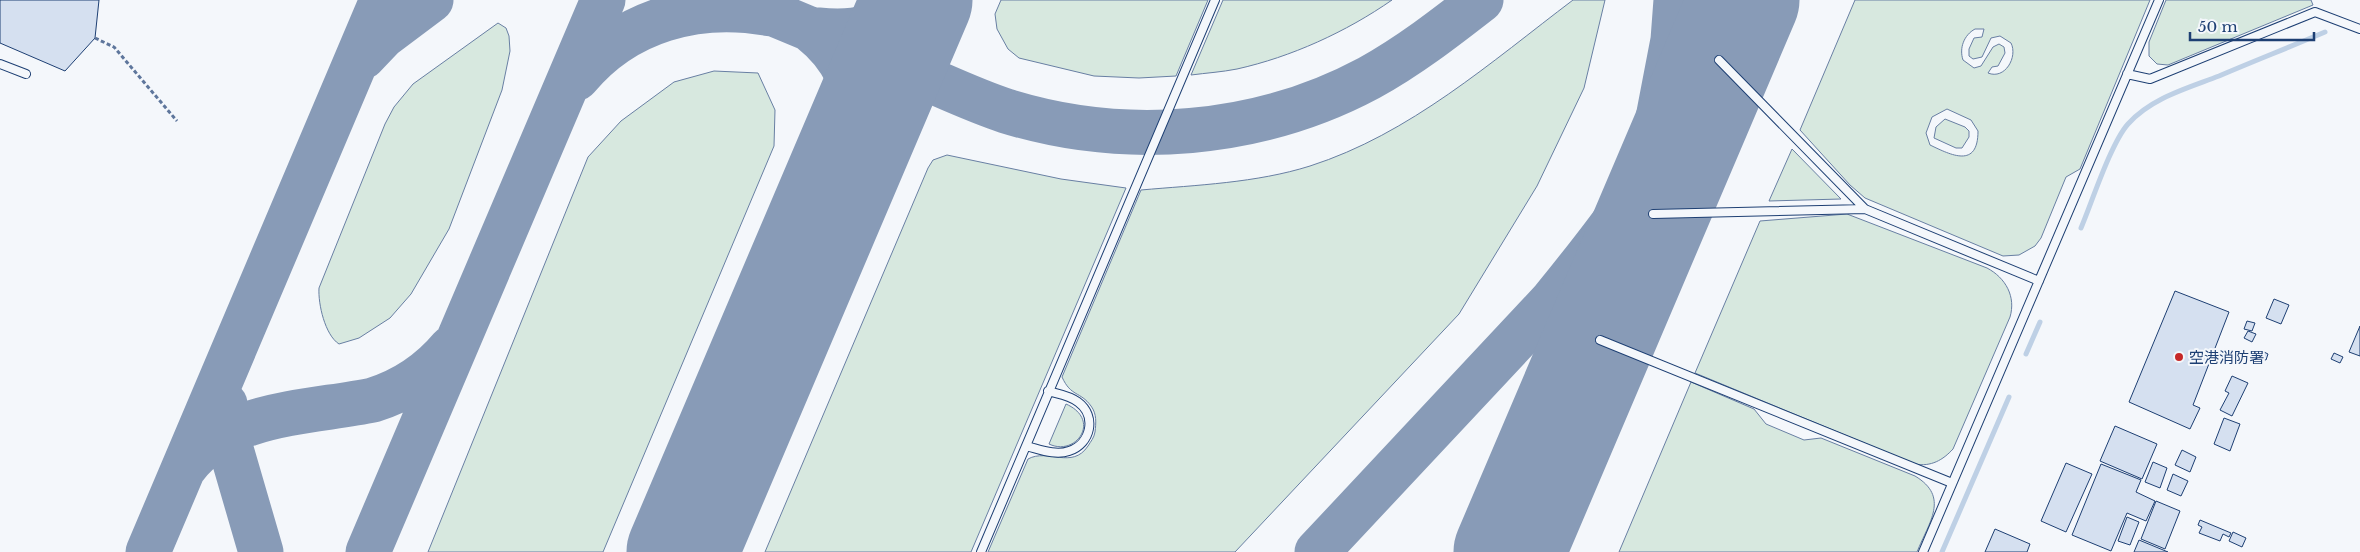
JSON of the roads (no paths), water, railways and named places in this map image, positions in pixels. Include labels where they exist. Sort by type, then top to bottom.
[{"type":"lane","points":[[981,552],[1215,0]]},
{"type":"lane","points":[[1923,552],[2159,0]]},
{"type":"lane","points":[[2127,74],[2150,79],[2315,12],[2360,29]]},
{"type":"lane","points":[[1719,60],[1865,209],[2039,281]]},
{"type":"lane","points":[[0,64],[26,74]]},
{"type":"lane","points":[[1653,214],[1865,209]]},
{"type":"lane","points":[[1600,340],[1952,483]]},
{"type":"lane","points":[[1026,446],[1054,453],[1068,452],[1088,436],[1090,425],[1080,403],[1070,397],[1048,391]]},
{"type":"waterway","points":[[2081,228],[2115,145],[2128,124],[2137,115],[2170,95],[2325,32]]},
{"type":"waterway","points":[[2026,354],[2040,322]]},
{"type":"waterway","points":[[1942,552],[2009,397]]},
{"type":"place","name":"空港消防署","points":[[2179,357]]}]
